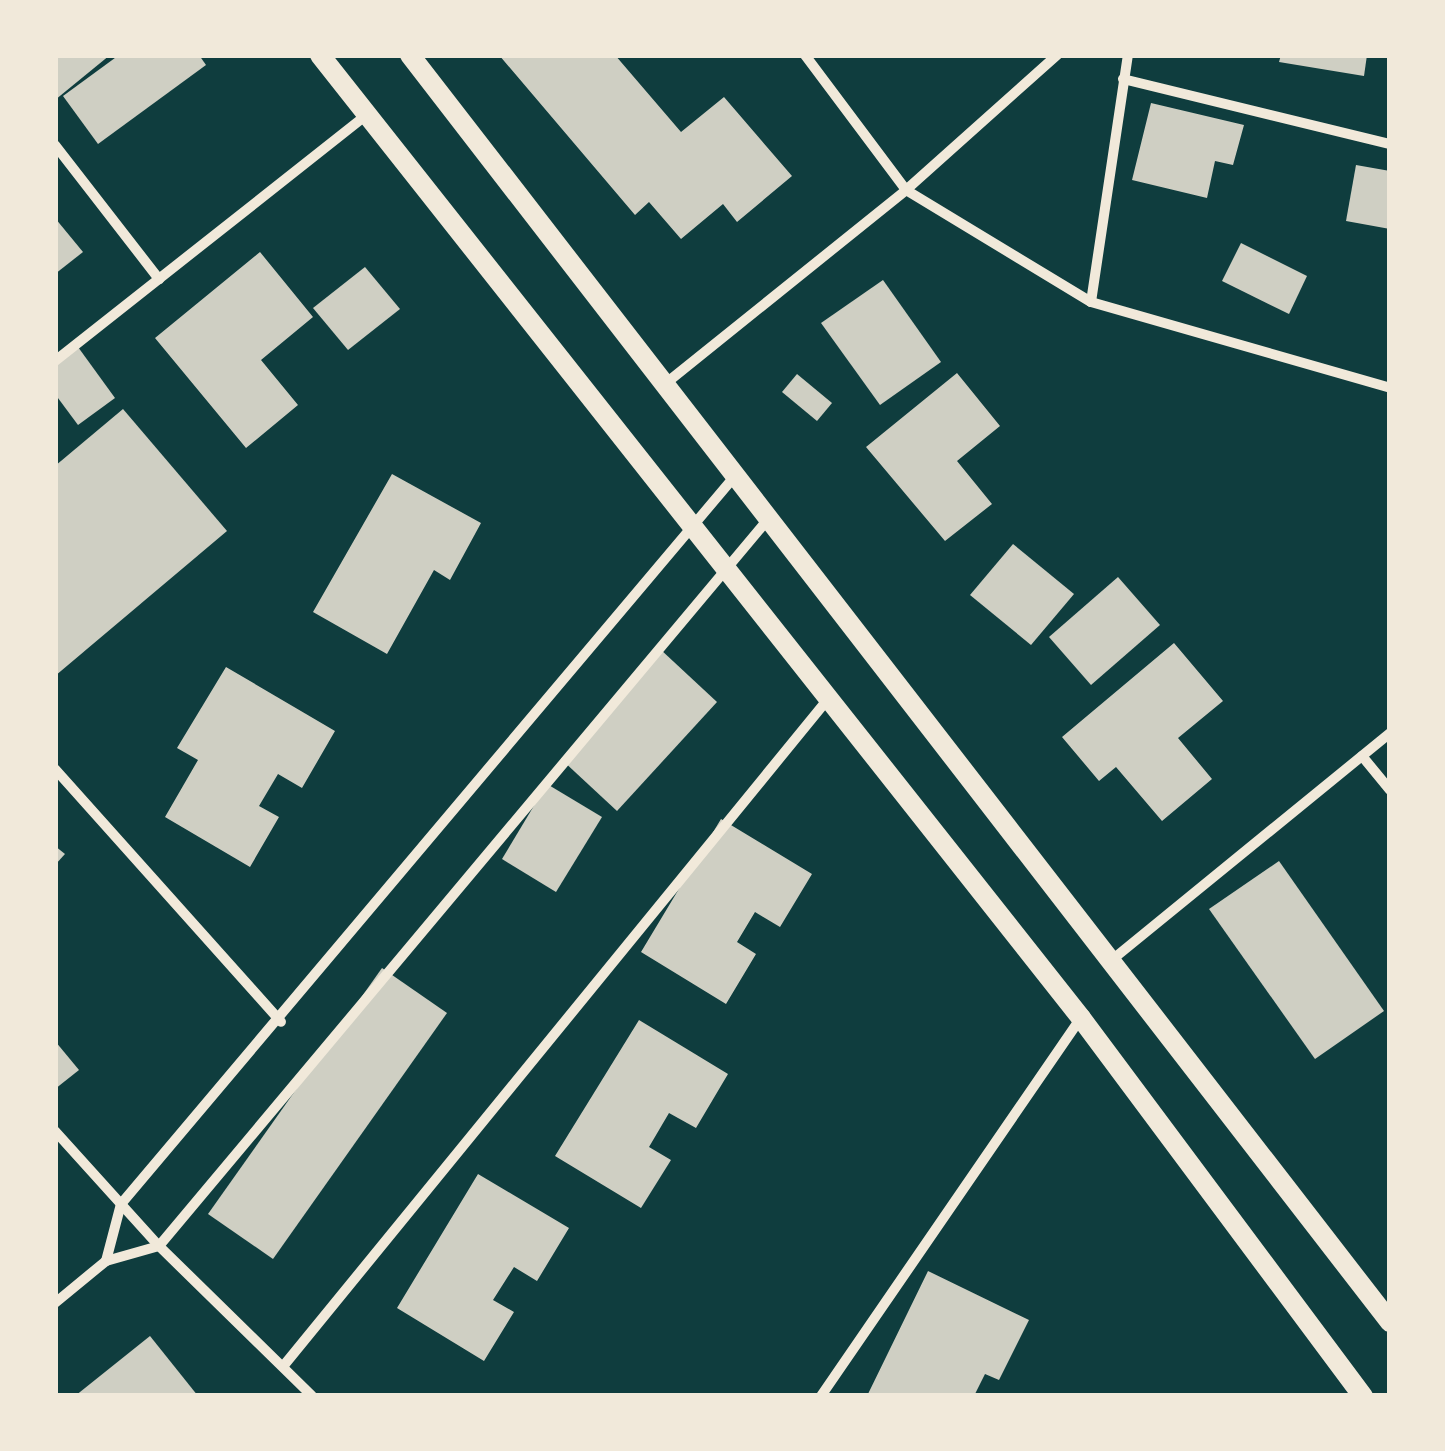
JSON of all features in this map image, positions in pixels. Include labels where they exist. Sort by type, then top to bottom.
[{"type":"main road","points":[[320,55],[1081,1018],[1363,1396]]},
{"type":"main road","points":[[410,55],[1390,1322]]},
{"type":"street","points":[[805,55],[906,190],[1091,302],[1390,388]]},
{"type":"street","points":[[665,384],[906,190],[1058,55]]},
{"type":"street","points":[[1091,302],[1128,55]]},
{"type":"street","points":[[1123,79],[1390,144]]},
{"type":"street","points":[[55,361],[368,116]]},
{"type":"street","points":[[55,146],[159,280]]},
{"type":"street","points":[[106,1261],[122,1204],[281,1022],[689,522],[735,475]]},
{"type":"street","points":[[55,1302],[106,1261],[159,1246],[723,566],[770,518]]},
{"type":"street","points":[[285,1364],[828,698]]},
{"type":"street","points":[[1113,959],[1390,733]]},
{"type":"street","points":[[1362,756],[1390,790]]},
{"type":"street","points":[[55,768],[281,1022]]},
{"type":"street","points":[[821,1396],[1081,1018]]},
{"type":"street","points":[[55,1131],[159,1246],[285,1364],[312,1396]]},
{"type":"building","points":[[55,55],[110,55],[55,100]]},
{"type":"building","points":[[119,55],[199,55],[206,65],[98,144],[63,96]]},
{"type":"building","points":[[499,55],[615,55],[681,132],[724,97],[792,176],[737,222],[723,204],[681,239],[649,202],[635,215]]},
{"type":"building","points":[[1281,55],[1367,55],[1364,76],[1279,62]]},
{"type":"building","points":[[1151,103],[1244,125],[1233,165],[1215,161],[1207,198],[1132,180]]},
{"type":"building","points":[[1356,165],[1390,171],[1390,229],[1346,221]]},
{"type":"building","points":[[55,218],[83,252],[55,274]]},
{"type":"building","points":[[1241,243],[1307,276],[1289,314],[1222,281]]},
{"type":"building","points":[[260,252],[313,317],[261,360],[298,405],[246,448],[155,338]]},
{"type":"building","points":[[365,267],[400,309],[348,350],[313,308]]},
{"type":"building","points":[[883,280],[941,362],[880,405],[821,323]]},
{"type":"building","points":[[78,347],[115,398],[78,425],[55,394],[55,364]]},
{"type":"building","points":[[957,373],[1000,426],[957,461],[992,504],[945,541],[866,447]]},
{"type":"building","points":[[797,374],[832,403],[817,421],[782,392]]},
{"type":"building","points":[[123,409],[227,531],[55,676],[55,466]]},
{"type":"building","points":[[392,474],[481,523],[450,580],[434,570],[387,654],[313,612]]},
{"type":"building","points":[[1013,544],[1074,594],[1031,645],[970,595]]},
{"type":"building","points":[[1118,577],[1160,625],[1091,685],[1049,637]]},
{"type":"building","points":[[1174,643],[1223,701],[1178,738],[1212,779],[1162,821],[1116,767],[1099,781],[1062,737]]},
{"type":"building","points":[[660,649],[717,702],[617,811],[561,759]]},
{"type":"building","points":[[226,667],[335,731],[302,788],[278,774],[259,806],[279,817],[250,867],[165,817],[198,760],[177,748]]},
{"type":"building","points":[[547,784],[602,817],[556,892],[502,859]]},
{"type":"building","points":[[721,819],[812,874],[780,927],[755,912],[737,942],[756,954],[726,1004],[641,952]]},
{"type":"building","points":[[55,846],[65,854],[55,865]]},
{"type":"building","points":[[1279,861],[1384,1011],[1315,1059],[1209,909]]},
{"type":"building","points":[[382,968],[447,1013],[273,1259],[208,1214]]},
{"type":"building","points":[[639,1020],[728,1074],[696,1128],[669,1113],[649,1147],[671,1160],[641,1208],[555,1156]]},
{"type":"building","points":[[55,1041],[79,1070],[55,1089]]},
{"type":"building","points":[[478,1174],[569,1228],[537,1281],[514,1267],[493,1300],[514,1312],[484,1361],[397,1308]]},
{"type":"building","points":[[928,1271],[1029,1320],[999,1380],[985,1374],[974,1396],[867,1396]]},
{"type":"building","points":[[150,1336],[198,1396],[75,1396]]}]
